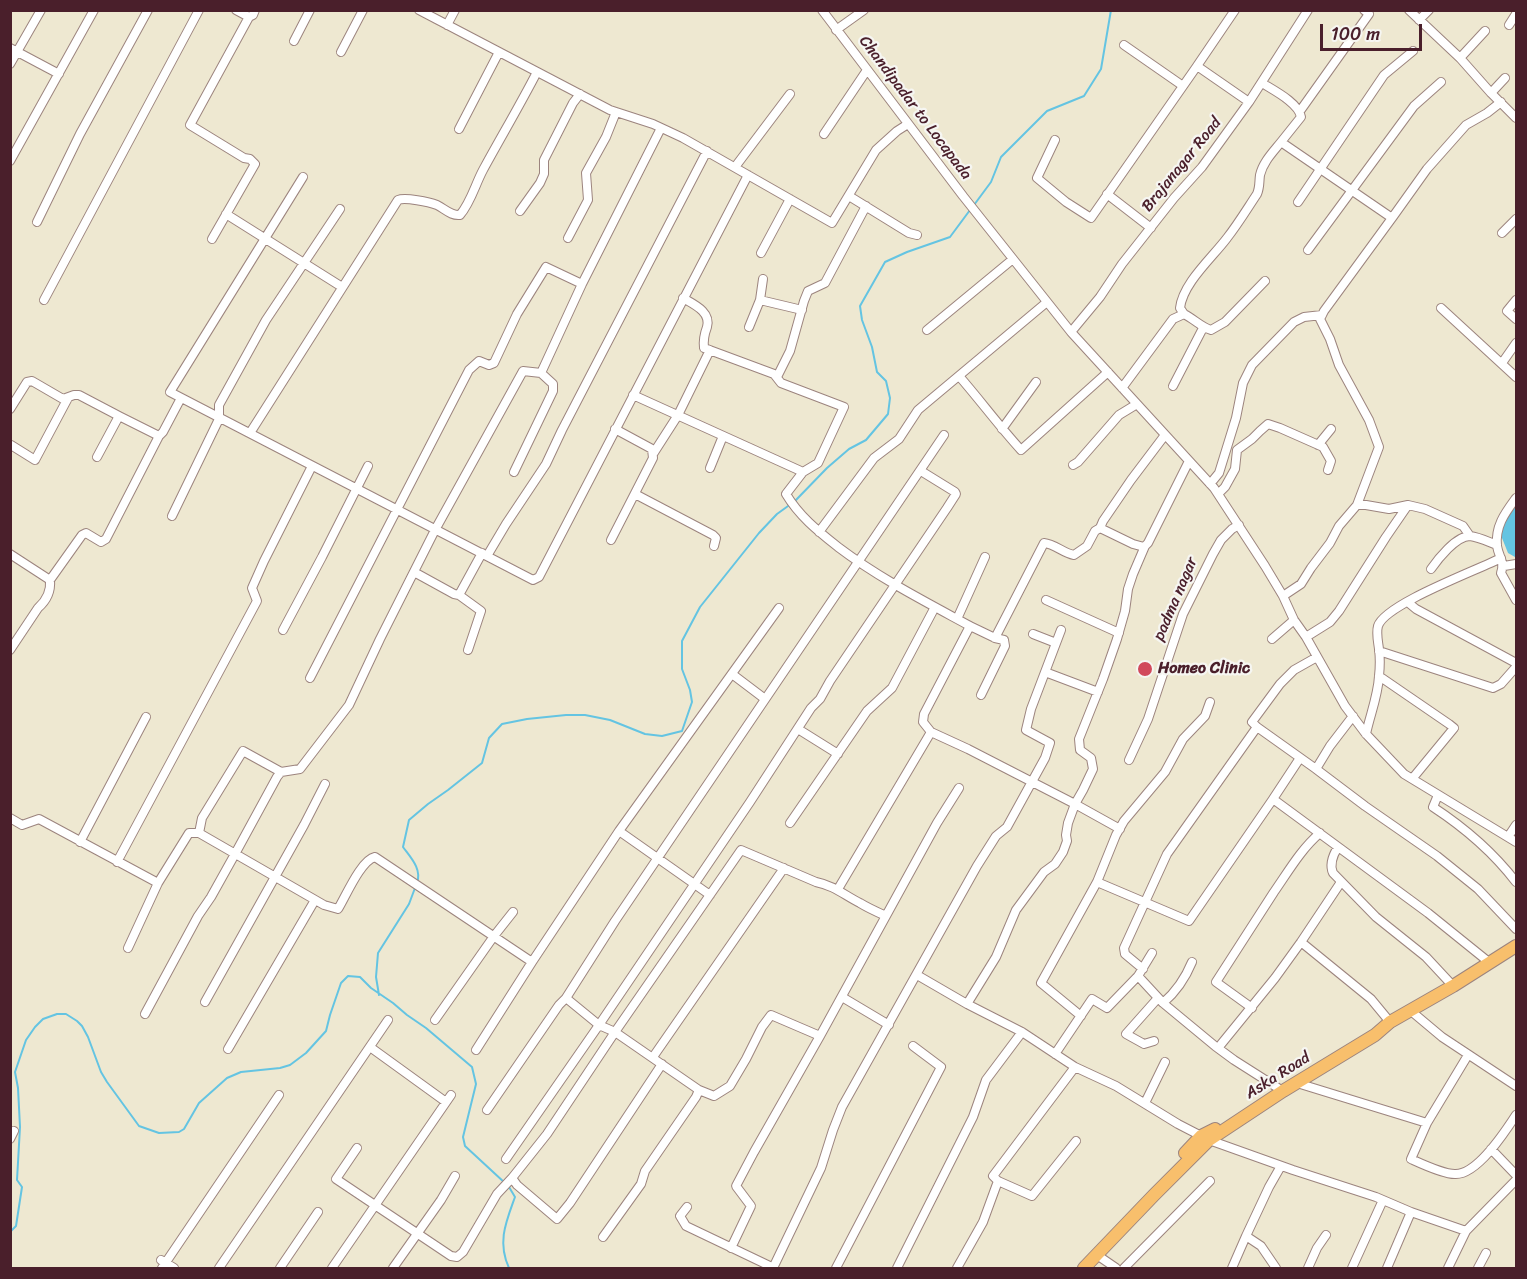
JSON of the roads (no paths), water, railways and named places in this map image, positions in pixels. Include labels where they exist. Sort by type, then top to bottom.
[{"type":"highway","name":"Aska Road","points":[[1084,1269],[1205,1138],[1516,946]]},
{"type":"highway","points":[[1077,1269],[1114,1227],[1218,1127],[1278,1088],[1390,1022]]},
{"type":"street","points":[[10,64],[14,50],[41,10]]},
{"type":"street","points":[[10,162],[94,10]]},
{"type":"street","points":[[37,222],[80,134],[148,10]]},
{"type":"street","points":[[44,300],[199,10]]},
{"type":"street","points":[[212,239],[255,164],[190,124],[252,14],[236,10]]},
{"type":"street","points":[[294,41],[310,10]]},
{"type":"street","points":[[341,52],[363,10]]},
{"type":"street","points":[[419,10],[616,112],[661,128],[706,151],[832,224],[876,150],[908,124]]},
{"type":"street","points":[[447,25],[455,10]]},
{"type":"street","name":"Chandipadar to Locapada","points":[[822,10],[1047,303],[1218,494],[1283,596],[1294,620],[1345,706],[1366,734],[1404,774],[1516,842]]},
{"type":"street","points":[[836,30],[864,10]]},
{"type":"street","points":[[1054,140],[1037,178],[1065,202],[1091,218],[1235,10]]},
{"type":"street","name":"Brajanagar Road","points":[[1071,332],[1100,297],[1122,264],[1202,167],[1249,102],[1308,10]]},
{"type":"street","points":[[1300,111],[1369,15],[1364,10]]},
{"type":"street","points":[[1410,10],[1460,58],[1516,118]]},
{"type":"street","points":[[1419,20],[1429,10]]},
{"type":"street","points":[[1509,25],[1516,14]]},
{"type":"street","points":[[1460,58],[1485,31]]},
{"type":"street","points":[[1124,45],[1183,86]]},
{"type":"street","points":[[14,50],[59,74]]},
{"type":"street","points":[[1298,202],[1384,75],[1413,51]]},
{"type":"street","points":[[459,129],[499,52]]},
{"type":"street","points":[[1197,66],[1249,102]]},
{"type":"street","points":[[824,134],[867,70]]},
{"type":"street","points":[[250,433],[398,200],[404,198],[436,205],[455,216],[460,215],[468,206],[484,169],[537,72]]},
{"type":"street","points":[[1491,93],[1505,78]]},
{"type":"street","points":[[1262,82],[1294,104],[1300,111],[1301,117],[1263,165],[1257,194],[1228,238],[1203,267],[1183,297],[1180,308],[1184,314],[1203,328],[1211,330],[1221,326],[1265,281]]},
{"type":"street","points":[[1308,250],[1414,106],[1441,82]]},
{"type":"street","points":[[520,212],[540,183],[544,174],[544,160],[573,103],[580,94]]},
{"type":"street","points":[[735,167],[790,94]]},
{"type":"street","points":[[1283,596],[1301,584],[1339,526],[1357,506],[1379,447],[1369,420],[1339,365],[1320,319],[1427,168],[1466,125],[1501,102]]},
{"type":"street","points":[[568,238],[588,200],[586,173],[606,137],[616,112]]},
{"type":"street","points":[[541,373],[582,284],[661,128]]},
{"type":"street","points":[[1281,142],[1392,218]]},
{"type":"street","points":[[459,595],[546,464],[706,151]]},
{"type":"street","points":[[303,177],[170,392],[533,580],[539,578],[748,175]]},
{"type":"street","points":[[1107,194],[1151,228]]},
{"type":"street","points":[[849,196],[909,233],[917,235]]},
{"type":"street","points":[[761,253],[790,199]]},
{"type":"street","points":[[777,377],[790,351],[808,291],[825,283],[866,206]]},
{"type":"street","points":[[172,516],[219,417],[219,405],[229,386],[266,320],[339,209]]},
{"type":"street","points":[[226,214],[342,287]]},
{"type":"street","points":[[1502,233],[1516,219]]},
{"type":"street","points":[[927,330],[1013,259]]},
{"type":"street","points":[[310,678],[469,370],[479,361],[489,365],[494,363],[517,314],[546,267],[582,284]]},
{"type":"street","points":[[749,327],[760,300],[763,279]]},
{"type":"street","points":[[683,298],[700,308],[707,317],[704,348],[774,374],[781,383],[844,406],[818,463],[803,472],[786,494],[795,508],[819,532],[858,562],[969,626],[1004,640],[1005,646],[981,695]]},
{"type":"street","points":[[760,300],[802,309]]},
{"type":"street","points":[[1516,300],[1508,311],[1516,319]]},
{"type":"street","points":[[819,532],[874,458],[899,439],[918,410],[1047,303]]},
{"type":"street","points":[[1441,308],[1516,377]]},
{"type":"street","points":[[1122,388],[1173,319],[1184,314]]},
{"type":"street","points":[[1210,484],[1219,473],[1236,418],[1243,383],[1252,365],[1294,322],[1304,317],[1322,315]]},
{"type":"street","points":[[1173,386],[1203,328]]},
{"type":"street","points":[[1502,363],[1516,343]]},
{"type":"street","points":[[611,540],[653,454],[678,415],[710,350]]},
{"type":"street","points":[[199,833],[202,818],[243,751],[281,772],[300,770],[349,705],[435,530],[522,371],[541,373],[553,384],[553,391],[514,472]]},
{"type":"street","points":[[959,376],[1021,450],[1108,372]]},
{"type":"street","points":[[10,409],[27,382],[32,381],[63,399],[79,395],[159,436]]},
{"type":"street","points":[[1002,429],[1036,382]]},
{"type":"street","points":[[633,395],[803,472]]},
{"type":"street","points":[[11,445],[35,460],[68,398]]},
{"type":"street","points":[[10,650],[43,603],[51,587],[50,580],[82,536],[86,533],[100,542],[106,539],[181,398]]},
{"type":"street","points":[[1073,465],[1119,415],[1137,404]]},
{"type":"street","points":[[97,457],[119,416]]},
{"type":"street","points":[[1218,494],[1225,487],[1235,469],[1237,450],[1252,440],[1265,425],[1274,426],[1323,447],[1331,461],[1328,470]]},
{"type":"street","points":[[615,429],[652,449],[653,454]]},
{"type":"street","points":[[1318,445],[1331,429]]},
{"type":"street","points":[[487,1110],[566,998],[657,858],[944,435]]},
{"type":"street","points":[[995,638],[1044,543],[1074,555],[1087,546],[1095,531],[1100,528],[1102,521],[1165,435]]},
{"type":"street","points":[[710,468],[723,436]]},
{"type":"street","points":[[967,1004],[996,957],[1016,910],[1044,872],[1055,864],[1063,852],[1067,841],[1068,824],[1075,804],[1093,769],[1091,758],[1080,750],[1079,739],[1119,633],[1133,574],[1144,547],[1189,461]]},
{"type":"street","points":[[117,862],[257,601],[252,588],[312,466]]},
{"type":"street","points":[[282,630],[368,466]]},
{"type":"street","points":[[506,1159],[599,1025],[811,708],[820,699],[956,494],[921,471]]},
{"type":"street","points":[[635,494],[713,535],[716,538],[714,546]]},
{"type":"street","points":[[1516,498],[1503,515],[1498,528],[1497,545],[1502,562],[1501,573],[1516,600]]},
{"type":"street","points":[[1357,506],[1366,505],[1389,509],[1408,505],[1463,526],[1470,536]]},
{"type":"street","points":[[1306,637],[1330,622],[1339,611],[1408,505]]},
{"type":"street","name":"padma nagar","points":[[1128,760],[1148,719],[1183,614],[1221,540],[1239,525]]},
{"type":"street","points":[[1100,528],[1144,547]]},
{"type":"street","points":[[1431,569],[1441,554],[1463,538],[1470,536],[1497,545]]},
{"type":"street","points":[[10,554],[50,580]]},
{"type":"street","points":[[957,619],[985,557]]},
{"type":"street","points":[[1366,734],[1377,694],[1378,626],[1382,619],[1409,601],[1502,562],[1516,564]]},
{"type":"street","points":[[414,572],[459,595],[482,611],[468,650]]},
{"type":"street","points":[[1046,600],[1119,633]]},
{"type":"street","points":[[1379,651],[1493,688],[1501,684],[1516,665],[1416,609],[1409,601]]},
{"type":"street","points":[[790,823],[867,711],[892,688],[935,607]]},
{"type":"street","points":[[476,1050],[619,831],[779,608]]},
{"type":"street","points":[[1272,639],[1294,620]]},
{"type":"street","points":[[969,626],[924,714],[925,726],[931,732],[1120,829]]},
{"type":"street","points":[[687,1207],[680,1216],[686,1226],[774,1268],[821,1168],[842,1107],[978,866],[996,836],[1007,827],[1045,758],[1050,743],[1026,730],[1031,709],[1061,630]]},
{"type":"street","points":[[1033,634],[1056,643]]},
{"type":"street","points":[[1317,657],[1294,670],[1280,684],[1252,722],[1437,856],[1478,889],[1516,929]]},
{"type":"street","points":[[1045,672],[1098,692]]},
{"type":"street","points":[[732,674],[765,699]]},
{"type":"street","points":[[1379,676],[1454,728],[1412,779]]},
{"type":"street","points":[[1081,1016],[1041,983],[1097,882],[1124,821],[1165,772],[1183,739],[1205,716],[1210,702]]},
{"type":"street","points":[[1316,769],[1353,716]]},
{"type":"street","points":[[80,842],[146,717]]},
{"type":"street","points":[[1257,727],[1167,854],[1123,950],[1161,1001],[1234,1060],[1278,1088]]},
{"type":"street","points":[[798,729],[838,754]]},
{"type":"street","points":[[838,889],[931,732]]},
{"type":"street","points":[[1097,882],[1189,921],[1300,758]]},
{"type":"street","points":[[145,1014],[198,916],[281,772]]},
{"type":"street","points":[[205,1002],[326,784]]},
{"type":"street","points":[[732,1248],[751,1206],[736,1186],[937,823],[959,788]]},
{"type":"street","points":[[1438,795],[1433,807],[1470,833],[1502,864],[1516,882]]},
{"type":"street","points":[[1273,799],[1428,913],[1490,963]]},
{"type":"street","points":[[10,819],[22,825],[39,819],[158,883]]},
{"type":"street","points":[[1508,837],[1516,825]]},
{"type":"street","points":[[619,831],[710,895]]},
{"type":"street","points":[[128,948],[158,883],[189,833],[199,833],[324,905],[338,909],[362,867],[369,858],[375,857],[532,962]]},
{"type":"street","points":[[1252,1008],[1216,982],[1288,872],[1307,846],[1320,833]]},
{"type":"street","points":[[1338,847],[1331,862],[1333,873],[1376,917],[1426,957],[1453,986]]},
{"type":"street","points":[[357,1148],[336,1179],[451,1256],[457,1257],[463,1252],[497,1194],[547,1134],[741,850],[816,882],[828,884],[858,903],[886,916]]},
{"type":"street","points":[[653,1057],[784,868]]},
{"type":"street","points":[[1218,1048],[1252,1008],[1301,942],[1341,882]]},
{"type":"street","points":[[228,1049],[315,900]]},
{"type":"street","points":[[435,1020],[513,912]]},
{"type":"street","points":[[1301,942],[1371,999],[1390,1022]]},
{"type":"street","points":[[1056,1054],[1092,999],[1107,1008],[1140,972],[1152,953]]},
{"type":"street","points":[[1154,1041],[1144,1044],[1126,1034],[1161,1001],[1174,993],[1185,980],[1192,962]]},
{"type":"street","points":[[917,975],[1022,1032],[1075,1067],[1116,1086],[1205,1138],[1383,1200],[1466,1232]]},
{"type":"street","points":[[842,997],[889,1025]]},
{"type":"street","points":[[566,998],[599,1025],[615,1032],[699,1090],[714,1096],[730,1086],[771,1015],[820,1036]]},
{"type":"street","points":[[1411,1011],[1442,1037],[1516,1086]]},
{"type":"street","points":[[219,1269],[388,1020]]},
{"type":"street","points":[[897,1269],[973,1117],[986,1080],[1022,1032]]},
{"type":"street","points":[[836,1269],[940,1066],[913,1046]]},
{"type":"street","points":[[332,1269],[448,1099],[370,1047]]},
{"type":"street","points":[[1468,1055],[1427,1123],[1411,1159],[1455,1174],[1469,1170],[1491,1149],[1516,1114]]},
{"type":"street","points":[[1145,1103],[1165,1062]]},
{"type":"street","points":[[512,1178],[517,1185],[557,1219],[662,1064]]},
{"type":"street","points":[[1075,1067],[993,1176],[998,1181],[1032,1196],[1076,1141]]},
{"type":"street","points":[[1297,1083],[1427,1123]]},
{"type":"street","points":[[603,1237],[641,1184],[645,1172],[699,1090]]},
{"type":"street","points":[[174,1269],[163,1264],[279,1095]]},
{"type":"street","points":[[1448,1269],[1466,1232],[1516,1181],[1491,1149]]},
{"type":"street","points":[[1232,1269],[1269,1187],[1281,1166]]},
{"type":"street","points":[[393,1269],[455,1176]]},
{"type":"street","points":[[957,1269],[983,1222],[998,1181]]},
{"type":"street","points":[[1124,1269],[1210,1181]]},
{"type":"street","points":[[1352,1269],[1383,1200]]},
{"type":"street","points":[[280,1269],[318,1212]]},
{"type":"street","points":[[1387,1269],[1411,1212]]},
{"type":"street","points":[[1308,1269],[1317,1248],[1326,1235]]},
{"type":"street","points":[[1246,1236],[1261,1246],[1276,1269]]},
{"type":"street","points":[[1478,1269],[1486,1253]]},
{"type":"street","points":[[1097,1255],[1116,1269]]},
{"type":"water","points":[[1516,506],[1515,557],[1508,553],[1500,533],[1508,515]]},
{"type":"waterway","points":[[974,205],[991,182],[1001,157],[1047,111],[1084,96],[1101,69],[1111,10]]},
{"type":"waterway","points":[[417,883],[417,868],[403,847],[409,820],[482,763],[489,738],[502,724],[527,719],[585,715],[610,720],[645,734],[662,736],[682,731],[692,702],[682,669],[682,641],[700,607],[777,514],[795,501],[849,449],[866,440],[888,414],[890,398],[886,381],[877,372],[860,306],[885,262],[950,237],[970,210]]},
{"type":"waterway","points":[[379,995],[376,977],[378,953],[409,904],[415,888]]},
{"type":"waterway","points":[[10,1232],[16,1226],[22,1187],[17,1180],[20,1127],[15,1072],[26,1040],[43,1019],[57,1014],[66,1014],[82,1026],[101,1072],[139,1126],[159,1133],[179,1132],[184,1129],[199,1103],[227,1078],[241,1072],[290,1065],[306,1053],[326,1031],[341,983],[348,976],[360,977],[472,1067],[476,1084],[463,1137],[465,1146],[505,1183]]},
{"type":"waterway","points":[[509,1187],[515,1197],[503,1241],[505,1259],[509,1268]]},
{"type":"place","name":"Homeo Clinic","points":[[1145,669]]}]
